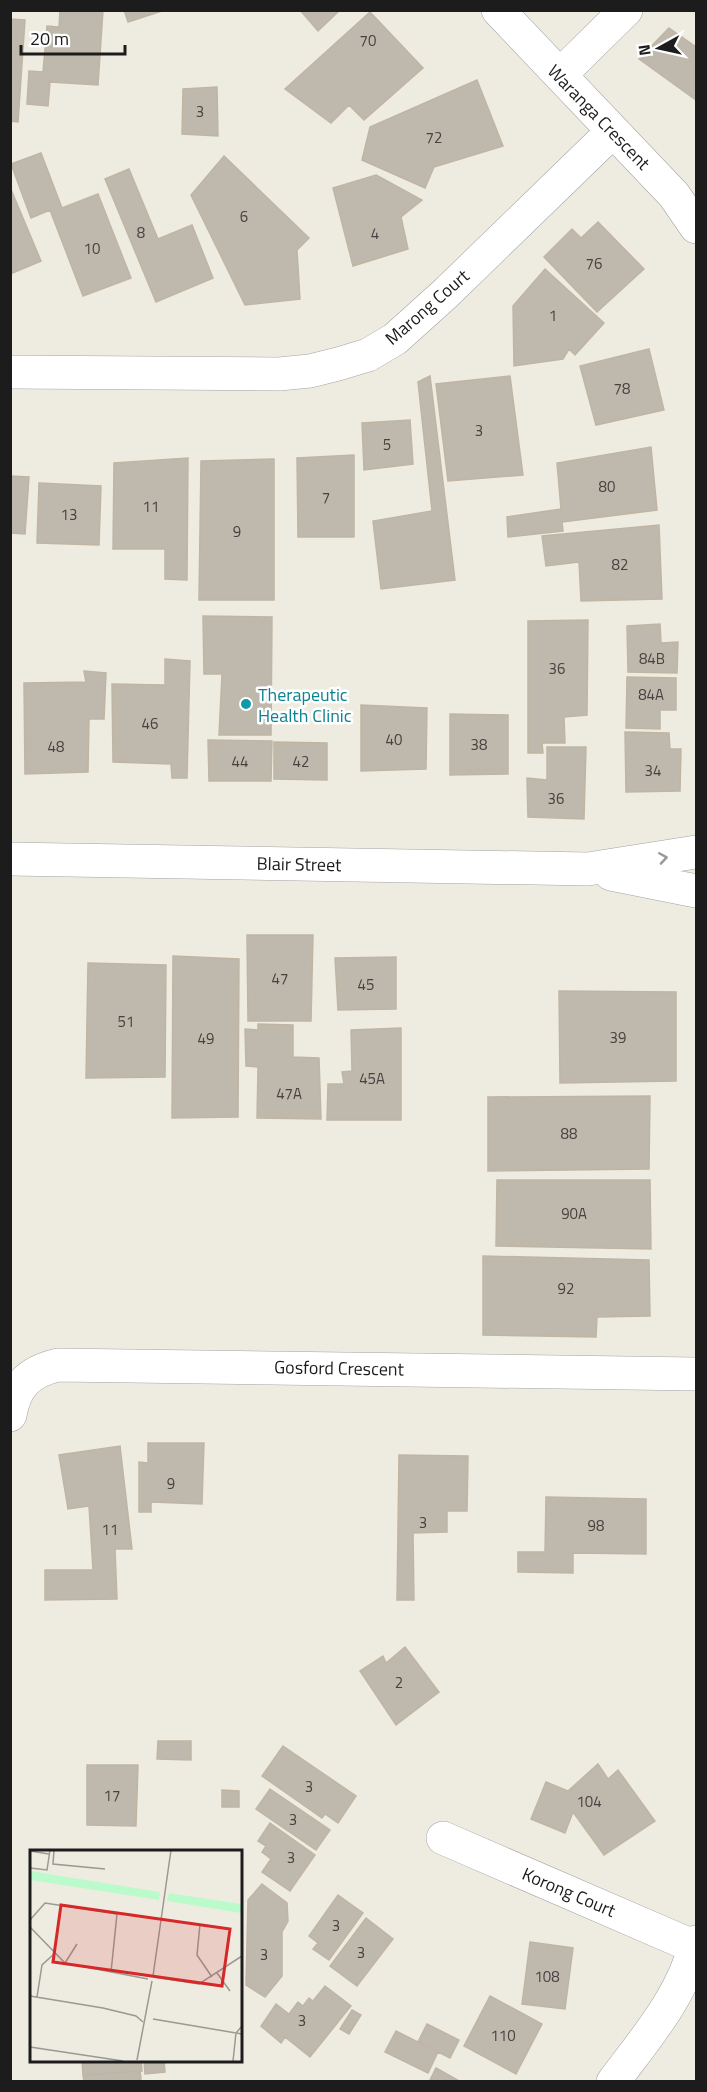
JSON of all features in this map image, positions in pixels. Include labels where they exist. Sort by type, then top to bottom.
[{"type":"street","name":"Waranga Crescent","points":[[498,10],[674,195],[696,226]]},
{"type":"street","points":[[560,75],[626,10]]},
{"type":"street","name":"Marong Court","points":[[10,372],[279,374],[310,371],[368,355],[395,339],[438,300],[613,131]]},
{"type":"street","name":"Blair Street","points":[[10,859],[588,869],[696,852]]},
{"type":"street","points":[[696,868],[696,876]]},
{"type":"street","name":"Blair Street","points":[[588,869],[696,891]]},
{"type":"street","name":"Gosford Crescent","points":[[10,1415],[12,1401],[23,1383],[37,1371],[58,1365],[696,1374]]},
{"type":"street","name":"Korong Court","points":[[443,1838],[696,1945]]},
{"type":"street","points":[[613,2082],[677,1992],[696,1945]]},
{"type":"building","points":[[60,10],[103,10],[98,85],[50,82],[48,106],[27,104],[29,71],[43,72],[47,26],[59,27]]},
{"type":"building","points":[[124,10],[165,10],[128,22]]},
{"type":"building","points":[[300,10],[340,10],[318,31]]},
{"type":"building","points":[[370,12],[423,68],[364,120],[349,105],[331,123],[285,89]]},
{"type":"building","points":[[10,19],[25,20],[18,122],[10,121]]},
{"type":"building","points":[[669,28],[696,47],[696,100],[639,59]]},
{"type":"building","points":[[477,80],[503,146],[434,167],[425,188],[362,160],[370,127]]},
{"type":"building","points":[[217,87],[218,136],[182,134],[183,89]]},
{"type":"building","points":[[41,153],[62,208],[98,194],[131,278],[83,296],[50,210],[31,218],[11,164]]},
{"type":"building","points":[[224,156],[309,238],[297,250],[300,299],[245,305],[191,195]]},
{"type":"building","points":[[129,169],[158,239],[192,225],[213,278],[156,302],[105,179]]},
{"type":"building","points":[[376,175],[422,200],[401,217],[408,249],[353,266],[333,188]]},
{"type":"building","points":[[10,187],[41,261],[10,274]]},
{"type":"building","points":[[598,222],[644,269],[597,312],[544,257],[572,229],[581,238]]},
{"type":"building","points":[[545,269],[604,323],[575,355],[569,349],[563,359],[514,366],[513,306]]},
{"type":"building","points":[[649,349],[664,410],[596,425],[580,366]]},
{"type":"building","points":[[430,376],[455,580],[381,589],[373,521],[432,511],[418,382]]},
{"type":"building","points":[[510,376],[523,475],[448,481],[436,384]]},
{"type":"building","points":[[410,420],[413,464],[364,470],[362,423]]},
{"type":"building","points":[[651,447],[657,510],[562,522],[563,531],[508,537],[507,517],[561,509],[557,463]]},
{"type":"building","points":[[354,455],[354,537],[298,537],[297,458]]},
{"type":"building","points":[[188,458],[187,580],[165,579],[165,549],[113,549],[114,463]]},
{"type":"building","points":[[274,459],[274,600],[199,600],[201,461]]},
{"type":"building","points":[[10,476],[29,477],[25,534],[10,533]]},
{"type":"building","points":[[39,483],[101,486],[99,545],[37,543]]},
{"type":"building","points":[[659,525],[662,599],[581,601],[579,562],[546,566],[542,536]]},
{"type":"building","name":"Therapeutic Health Clinic","points":[[203,616],[272,617],[271,735],[219,735],[222,674],[204,674]]},
{"type":"building","points":[[588,620],[587,715],[564,717],[565,743],[542,743],[543,753],[528,753],[528,621]]},
{"type":"building","points":[[660,624],[661,643],[678,642],[677,673],[628,672],[627,626]]},
{"type":"building","points":[[165,659],[190,661],[187,778],[172,778],[171,764],[113,762],[112,684],[165,685]]},
{"type":"building","points":[[84,671],[106,673],[104,719],[89,719],[88,772],[25,774],[24,683],[86,682]]},
{"type":"building","points":[[627,677],[676,678],[676,710],[660,710],[660,729],[626,728]]},
{"type":"building","points":[[361,705],[427,708],[426,769],[361,771]]},
{"type":"building","points":[[450,714],[508,715],[508,774],[450,775]]},
{"type":"building","points":[[625,732],[669,733],[670,749],[681,749],[680,791],[626,792]]},
{"type":"building","points":[[208,740],[272,741],[271,781],[209,781]]},
{"type":"building","points":[[274,742],[327,743],[327,780],[274,779]]},
{"type":"building","points":[[547,747],[586,747],[584,819],[528,817],[527,778],[547,780]]},
{"type":"building","points":[[247,935],[313,935],[311,1021],[248,1021]]},
{"type":"building","points":[[173,956],[239,959],[238,1117],[172,1118]]},
{"type":"building","points":[[396,957],[396,1009],[338,1010],[335,958]]},
{"type":"building","points":[[88,963],[166,965],[165,1077],[86,1078]]},
{"type":"building","points":[[559,991],[676,992],[676,1081],[560,1083]]},
{"type":"building","points":[[258,1024],[293,1025],[293,1057],[319,1058],[321,1119],[257,1118],[258,1067],[246,1066],[245,1029],[258,1030]]},
{"type":"building","points":[[401,1028],[401,1120],[327,1120],[328,1084],[344,1084],[342,1072],[352,1071],[351,1030]]},
{"type":"building","points":[[650,1096],[649,1169],[488,1171],[488,1097]]},
{"type":"building","points":[[497,1180],[650,1180],[651,1249],[496,1246]]},
{"type":"building","points":[[483,1256],[649,1260],[650,1316],[597,1317],[596,1337],[483,1335]]},
{"type":"building","points":[[148,1443],[204,1443],[202,1504],[151,1502],[151,1512],[139,1512],[139,1462],[148,1463]]},
{"type":"building","points":[[120,1446],[132,1549],[115,1549],[117,1599],[45,1600],[45,1570],[93,1570],[89,1506],[68,1509],[59,1455]]},
{"type":"building","points":[[399,1455],[468,1456],[467,1511],[447,1511],[447,1532],[413,1533],[414,1600],[397,1600]]},
{"type":"building","points":[[546,1497],[646,1499],[646,1554],[573,1553],[573,1573],[518,1572],[518,1552],[545,1552]]},
{"type":"building","points":[[405,1647],[439,1692],[396,1725],[360,1671],[383,1656],[386,1663]]},
{"type":"building","points":[[158,1741],[191,1741],[191,1760],[157,1759]]},
{"type":"building","points":[[283,1746],[356,1796],[338,1823],[325,1814],[322,1818],[262,1776]]},
{"type":"building","points":[[598,1764],[608,1779],[618,1770],[655,1821],[604,1855],[573,1812],[565,1833],[531,1819],[546,1782],[568,1791]]},
{"type":"building","points":[[87,1765],[138,1765],[136,1826],[87,1825]]},
{"type":"building","points":[[270,1789],[330,1830],[316,1850],[256,1809]]},
{"type":"building","points":[[222,1790],[239,1791],[239,1807],[222,1807]]},
{"type":"building","points":[[270,1823],[315,1855],[290,1891],[262,1872],[271,1859],[262,1852],[266,1846],[258,1841]]},
{"type":"building","points":[[262,1884],[287,1903],[288,1921],[282,1932],[282,1976],[265,1997],[246,1985],[248,1900]]},
{"type":"building","points":[[338,1895],[363,1913],[329,1960],[313,1949],[318,1943],[309,1936]]},
{"type":"building","points":[[366,1918],[393,1939],[357,1986],[330,1966]]},
{"type":"building","points":[[530,1942],[573,1948],[565,2009],[522,2004]]},
{"type":"building","points":[[325,1986],[351,2006],[310,2057],[285,2037],[281,2043],[261,2026],[276,2004],[289,2014],[298,2002],[303,2006],[309,1998],[313,2001]]},
{"type":"building","points":[[490,1996],[542,2024],[516,2074],[464,2046]]},
{"type":"building","points":[[352,2010],[361,2015],[349,2034],[340,2029]]},
{"type":"building","points":[[427,2024],[459,2040],[450,2058],[418,2042]]},
{"type":"building","points":[[396,2031],[438,2052],[428,2073],[385,2052]]},
{"type":"building","points":[[82,2062],[141,2062],[142,2071],[83,2075]]},
{"type":"building","points":[[144,2062],[164,2062],[165,2072],[145,2074]]},
{"type":"building","points":[[436,2068],[461,2082],[429,2082]]},
{"type":"building","points":[[140,2071],[141,2079],[129,2082],[84,2082],[83,2075]]},
{"type":"place","name":"Therapeutic Health Clinic","points":[[246,704]]}]
